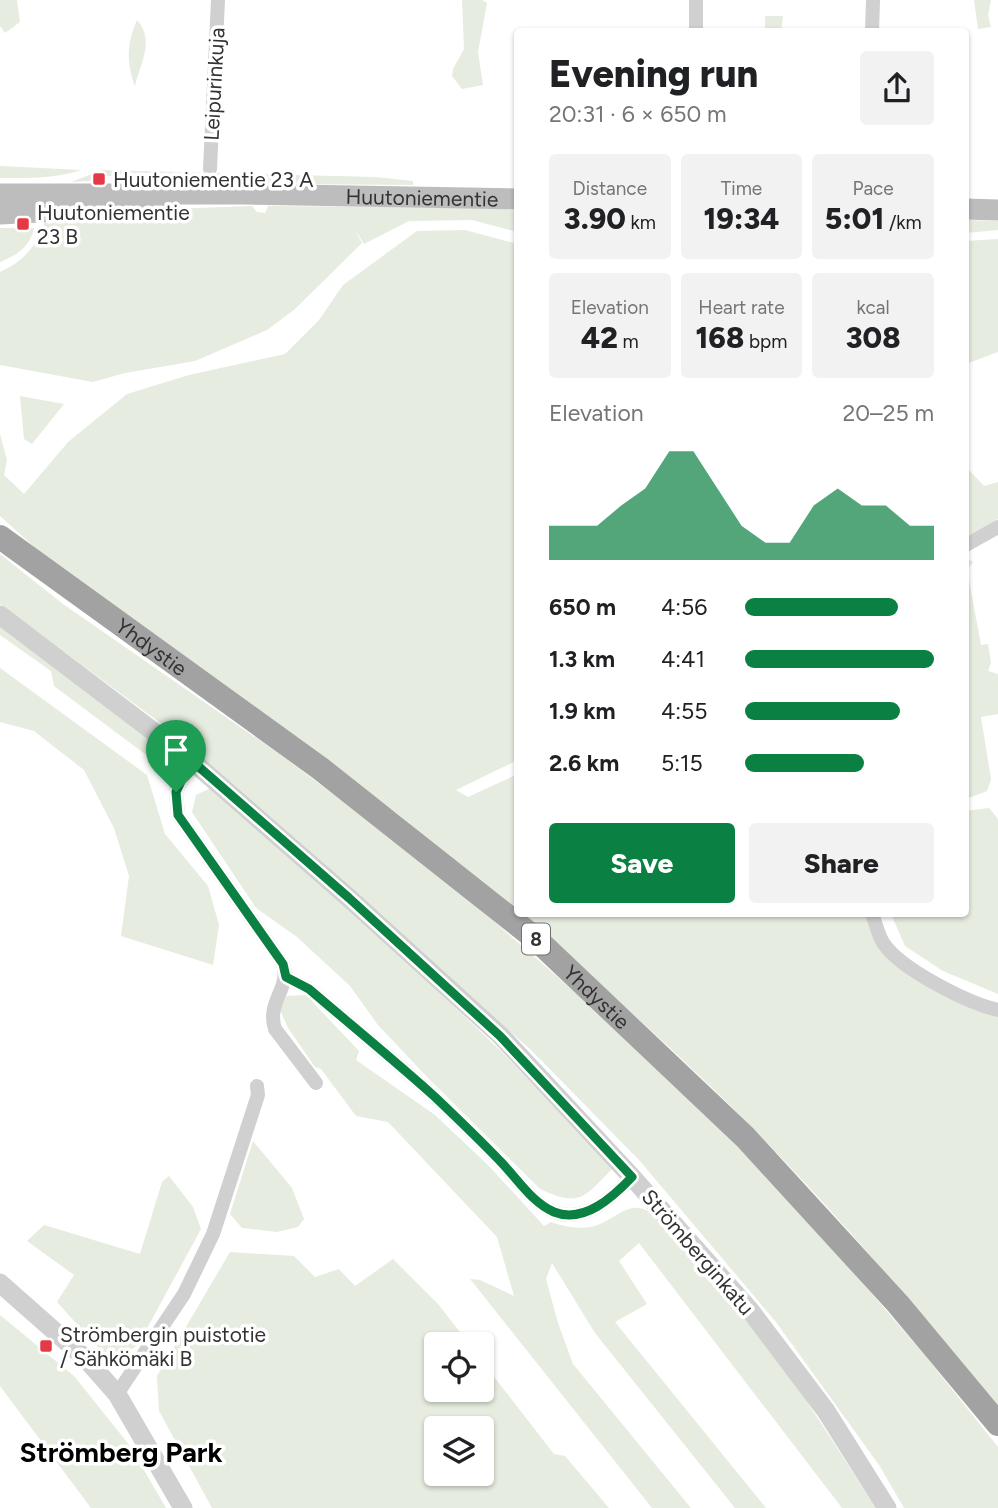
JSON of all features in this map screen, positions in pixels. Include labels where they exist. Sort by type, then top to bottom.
[{"type":"highway","name":"Yhdystie","points":[[0,537],[321,769],[536,939],[746,1137],[898,1304],[998,1424]]},
{"type":"main road","name":"Huutoniementie","points":[[0,194],[243,194],[514,199]]},
{"type":"main road","name":"Huutoniementie","points":[[0,214],[142,208],[243,194]]},
{"type":"main road","points":[[969,209],[998,210]]},
{"type":"street","name":"Leipurinkuja","points":[[210,169],[218,0]]},
{"type":"street","points":[[695,0],[695,28]]},
{"type":"street","points":[[872,28],[873,0]]},
{"type":"street","points":[[969,543],[998,527]]},
{"type":"street","name":"Strömberginkatu","points":[[0,615],[191,760],[349,898],[500,1036],[632,1177],[749,1309],[826,1411],[887,1508]]},
{"type":"street","points":[[191,760],[176,792],[178,815],[283,964],[286,977],[272,1010],[273,1022],[275,1029],[316,1083]]},
{"type":"street","points":[[873,917],[884,944],[914,971],[980,1006],[998,1010]]},
{"type":"street","points":[[286,977],[309,989],[433,1096],[531,1195],[554,1212],[574,1215],[589,1212],[619,1191],[632,1177]]},
{"type":"street","points":[[117,1394],[184,1294],[212,1234],[258,1095],[257,1086]]},
{"type":"street","points":[[0,1283],[86,1359],[117,1394],[183,1508]]},
{"type":"shaded area","points":[[0,0],[17,0],[20,22],[5,33],[0,26]]},
{"type":"shaded area","points":[[462,0],[482,0],[487,3],[478,52],[483,85],[462,89],[452,76],[464,49]]},
{"type":"shaded area","points":[[974,0],[991,0],[988,15],[991,27],[978,29]]},
{"type":"shaded area","points":[[765,16],[783,16],[781,28],[765,28]]},
{"type":"shaded area","points":[[137,20],[146,44],[135,86],[129,53]]},
{"type":"shaded area","points":[[0,166],[81,170],[31,178],[0,178]]},
{"type":"shaded area","points":[[102,170],[376,177],[413,181],[413,185],[153,183],[133,176],[95,176],[90,181],[71,182]]},
{"type":"shaded area","points":[[252,206],[257,212],[265,213],[268,206],[501,208],[514,210],[514,231],[472,220],[409,221],[364,244],[353,227],[362,243],[295,309],[267,330],[195,361],[125,373],[93,382],[0,365],[0,272],[28,252],[45,221]]},
{"type":"shaded area","points":[[969,220],[998,221],[998,230],[969,233]]},
{"type":"shaded area","points":[[0,228],[34,228],[22,250],[0,262]]},
{"type":"shaded area","points":[[465,230],[514,243],[514,762],[456,790],[468,797],[514,776],[514,910],[398,814],[72,581],[0,516],[0,434],[7,460],[4,475],[24,494],[68,442],[127,394],[189,375],[285,354],[319,320],[343,285],[417,231]]},
{"type":"shaded area","points":[[998,239],[998,352],[969,363],[969,241]]},
{"type":"shaded area","points":[[20,396],[64,404],[32,444],[24,439]]},
{"type":"shaded area","points":[[969,470],[984,486],[998,482],[998,519],[969,535]]},
{"type":"shaded area","points":[[0,554],[63,604],[285,758],[404,847],[616,1028],[727,1133],[823,1237],[923,1353],[998,1447],[998,1508],[904,1508],[879,1465],[776,1322],[639,1160],[532,1051],[167,728],[0,604]]},
{"type":"shaded area","points":[[969,580],[981,645],[988,644],[991,663],[988,671],[998,674],[998,714],[981,717],[991,779],[987,791],[969,798]]},
{"type":"shaded area","points":[[0,624],[156,741],[164,755],[165,765],[153,760],[54,686],[51,671],[0,635]]},
{"type":"shaded area","points":[[0,668],[147,775],[165,834],[208,886],[219,925],[213,965],[121,936],[129,876],[114,828],[84,770],[34,731],[0,722]]},
{"type":"shaded area","points":[[211,788],[284,850],[442,995],[501,1051],[613,1168],[581,1196],[565,1198],[540,1189],[378,1025],[350,986],[297,937],[256,908],[192,812],[196,795]]},
{"type":"shaded area","points":[[989,808],[998,819],[998,994],[943,971],[905,946],[892,917],[969,917],[969,811]]},
{"type":"shaded area","points":[[522,917],[870,917],[883,949],[998,1014],[998,1408],[870,1255],[758,1133],[588,974]]},
{"type":"shaded area","points":[[306,995],[359,1051],[356,1060],[435,1115],[488,1165],[544,1226],[551,1222],[575,1228],[594,1226],[633,1208],[647,1210],[655,1215],[747,1322],[802,1394],[876,1508],[842,1508],[639,1243],[619,1261],[647,1304],[615,1322],[766,1508],[735,1508],[595,1333],[552,1263],[546,1279],[573,1364],[691,1508],[652,1508],[470,1279],[480,1280],[514,1296],[497,1237],[388,1122],[356,1116],[321,1069],[315,1067],[288,1028],[280,1010],[286,996]]},
{"type":"shaded area","points":[[253,1141],[292,1188],[304,1219],[298,1227],[277,1232],[242,1228],[230,1214]]},
{"type":"shaded area","points":[[169,1176],[193,1207],[201,1229],[138,1345],[119,1357],[106,1356],[57,1302],[74,1275],[27,1241],[44,1225],[140,1254],[162,1182]]},
{"type":"shaded area","points":[[230,1252],[294,1256],[315,1277],[339,1269],[355,1286],[393,1259],[439,1305],[460,1332],[424,1332],[424,1402],[494,1402],[494,1377],[554,1454],[565,1456],[609,1508],[212,1508],[159,1411],[157,1376]]},
{"type":"shaded area","points":[[0,1315],[74,1376],[130,1446],[166,1508],[91,1508],[0,1386]]},
{"type":"place","name":"Huutoniementie 23 A","points":[[99,179]]},
{"type":"place","name":"Huutoniementie 23 B","points":[[23,224]]},
{"type":"place","name":"Strömbergin puistotie / Sähkömäki B","points":[[46,1346]]},
{"type":"district","name":"Strömberg Park","points":[[121,1452]]},
{"type":"route","points":[[191,760],[349,898],[500,1036],[632,1177],[619,1191],[589,1212],[574,1215],[554,1212],[531,1195],[433,1096],[309,989],[286,977],[283,964],[178,815],[176,792],[191,760]]}]
